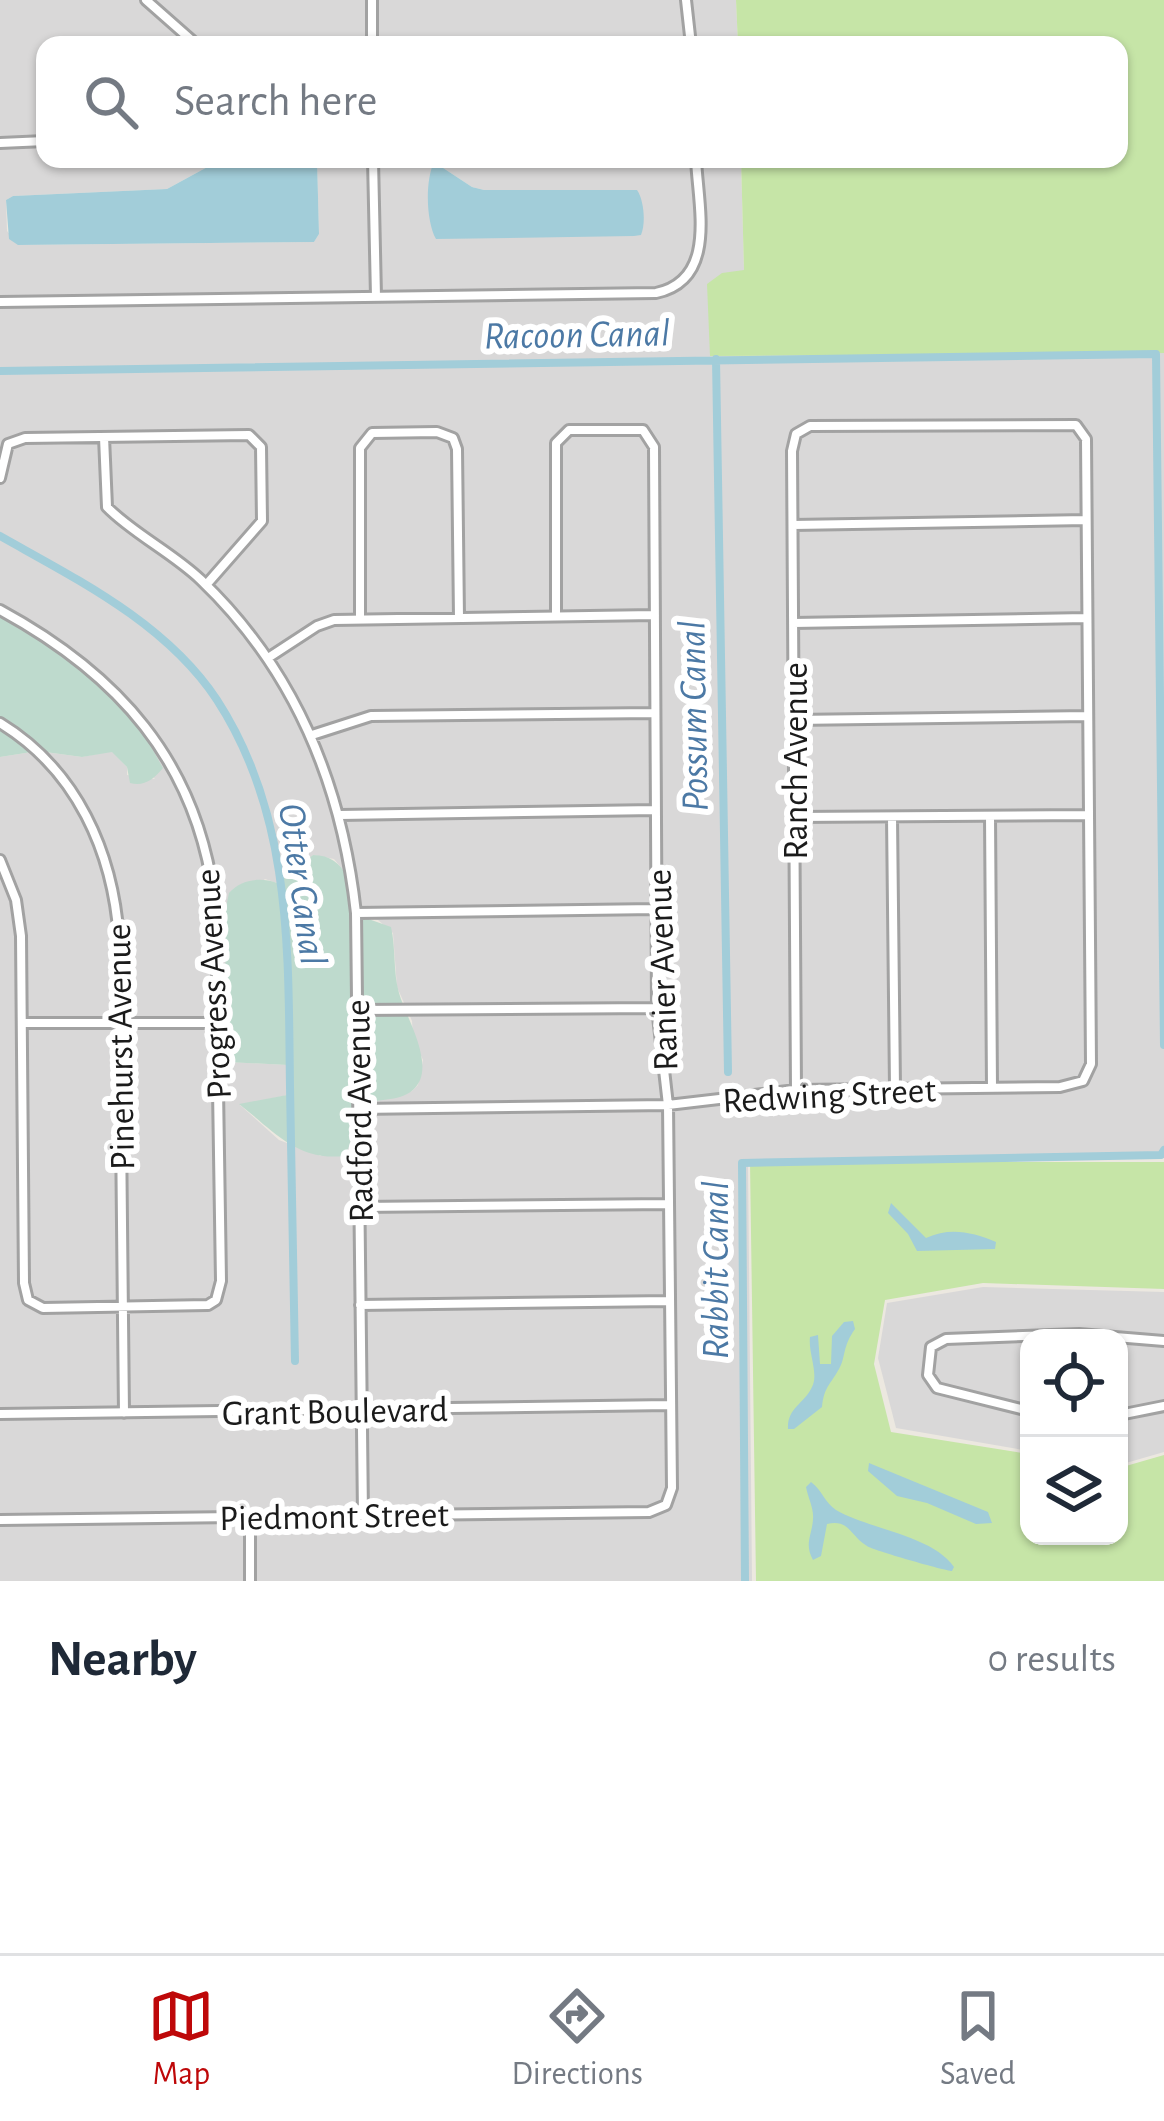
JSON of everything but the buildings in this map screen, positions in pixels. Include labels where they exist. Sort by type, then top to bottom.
[{"type":"street","points":[[146,0],[187,36]]},
{"type":"street","points":[[372,0],[372,36]]},
{"type":"street","points":[[686,0],[690,36]]},
{"type":"street","points":[[0,143],[36,141]]},
{"type":"street","points":[[374,168],[376,297]]},
{"type":"street","points":[[0,302],[669,290],[694,271],[700,254],[696,168]]},
{"type":"street","name":"Ranch Avenue","points":[[796,1090],[792,451],[796,434],[810,426],[1058,422],[1082,430],[1086,440],[1086,520]]},
{"type":"street","name":"Ranier Avenue","points":[[556,616],[555,450],[559,436],[568,430],[633,428],[649,435],[654,447],[657,1008],[668,1105],[672,1488],[667,1505]]},
{"type":"street","points":[[360,619],[360,461],[364,439],[380,432],[437,432],[453,437],[458,456],[459,618]]},
{"type":"street","points":[[0,478],[8,444],[26,437],[239,434],[256,441],[262,521],[206,585]]},
{"type":"street","name":"Radford Avenue","points":[[104,437],[107,507],[206,585],[268,658],[312,736],[340,815],[356,913],[363,1515]]},
{"type":"street","points":[[793,525],[1086,520],[1088,716],[1088,814],[795,818]]},
{"type":"street","name":"Progress Avenue","points":[[0,610],[55,641],[105,680],[156,740],[199,827],[211,876],[216,920],[221,1281],[216,1300],[200,1306],[123,1308]]},
{"type":"street","points":[[268,658],[326,622],[655,615]]},
{"type":"street","points":[[794,622],[1087,619]]},
{"type":"street","points":[[312,736],[371,716],[655,713]]},
{"type":"street","points":[[794,720],[1088,716]]},
{"type":"street","name":"Pinehurst Avenue","points":[[0,723],[30,745],[80,803],[100,844],[117,913],[124,1413]]},
{"type":"street","points":[[340,815],[656,811]]},
{"type":"street","name":"Redwing Street","points":[[358,1109],[668,1105],[796,1090],[1083,1082],[1091,1064],[1088,814]]},
{"type":"street","points":[[990,815],[992,1087]]},
{"type":"street","points":[[892,817],[895,1088]]},
{"type":"street","points":[[0,860],[19,917],[28,1300],[43,1308],[123,1308]]},
{"type":"street","points":[[356,913],[656,910]]},
{"type":"street","points":[[357,1010],[657,1008]]},
{"type":"street","points":[[22,1023],[217,1023]]},
{"type":"street","points":[[359,1207],[669,1204]]},
{"type":"street","points":[[360,1305],[670,1300]]},
{"type":"street","points":[[1020,1336],[946,1339],[931,1347],[928,1375],[938,1388],[1020,1409]]},
{"type":"street","points":[[1128,1338],[1164,1341]]},
{"type":"street","name":"Grant Boulevard","points":[[0,1414],[670,1405]]},
{"type":"street","points":[[1128,1413],[1164,1406]]},
{"type":"street","name":"Piedmont Street","points":[[0,1520],[649,1512],[667,1505]]},
{"type":"street","points":[[250,1517],[250,1581]]},
{"type":"shaded area","points":[[0,0],[736,0],[738,36],[36,36],[36,168],[206,168],[167,189],[13,196],[6,200],[7,231],[19,245],[314,242],[319,234],[317,168],[434,168],[436,239],[461,237],[637,190],[484,190],[443,168],[741,168],[744,271],[711,356],[1164,353],[1164,1158],[748,1159],[752,1581],[0,1581],[0,757],[38,751],[82,757],[112,751],[127,767],[127,775],[155,779],[5,617],[0,617]],"holes":[[[313,855],[334,859],[348,876],[360,916],[378,920],[393,933],[397,987],[423,1060],[418,1085],[412,1091],[359,1106],[321,1156],[279,1140],[240,1105],[288,1095],[288,1065],[228,1062],[225,912],[265,879],[277,883]]]},
{"type":"shaded area","points":[[983,1287],[1164,1292],[1164,1452],[1128,1462],[1128,1329],[1020,1329],[1020,1449],[896,1428],[878,1358],[887,1303]]},
{"type":"green space","points":[[736,0],[1164,0],[1164,353],[710,356],[707,284],[722,273],[744,270],[741,168],[1128,168],[1128,36],[738,36]]},
{"type":"green space","points":[[0,617],[53,640],[105,682],[138,724],[163,768],[160,772],[144,783],[130,783],[127,767],[112,752],[82,757],[38,751],[0,757]]},
{"type":"green space","points":[[313,855],[341,867],[360,916],[391,927],[399,993],[421,1056],[420,1081],[413,1090],[359,1106],[344,1156],[299,1149],[239,1104],[287,1095],[288,1065],[227,1062],[226,1055],[225,912],[229,893],[252,881],[277,883]]},
{"type":"green space","points":[[750,1162],[1164,1162],[1164,1289],[983,1283],[885,1300],[874,1364],[891,1432],[1020,1453],[1020,1545],[1128,1545],[1128,1465],[1164,1455],[1164,1581],[756,1581]]},
{"type":"water","points":[[206,168],[317,168],[319,234],[314,242],[18,245],[9,239],[6,200],[13,196],[167,189]]},
{"type":"water","points":[[432,168],[443,168],[484,190],[637,190],[644,212],[641,235],[436,239],[430,222]]},
{"type":"water","points":[[891,1203],[926,1238],[970,1233],[996,1242],[995,1249],[917,1251],[888,1213]]},
{"type":"water","points":[[853,1321],[855,1329],[822,1407],[788,1429],[790,1416],[814,1382],[810,1337],[818,1335],[820,1364],[831,1364],[832,1336],[844,1322]]},
{"type":"water","points":[[869,1463],[988,1512],[992,1523],[976,1524],[897,1496],[868,1471]]},
{"type":"water","points":[[811,1482],[836,1510],[931,1547],[954,1567],[952,1571],[872,1548],[835,1523],[827,1524],[821,1556],[813,1560],[809,1544],[813,1515],[806,1487]]},
{"type":"waterway","name":"Racoon Canal","points":[[0,371],[1156,354],[1164,1045]]},
{"type":"waterway","name":"Possum Canal","points":[[716,359],[728,1072]]},
{"type":"waterway","name":"Otter Canal","points":[[0,536],[119,606],[173,648],[217,700],[260,791],[273,839],[286,937],[295,1361]]},
{"type":"waterway","name":"Rabbit Canal","points":[[745,1581],[742,1163],[1161,1155],[1164,1150]]}]
